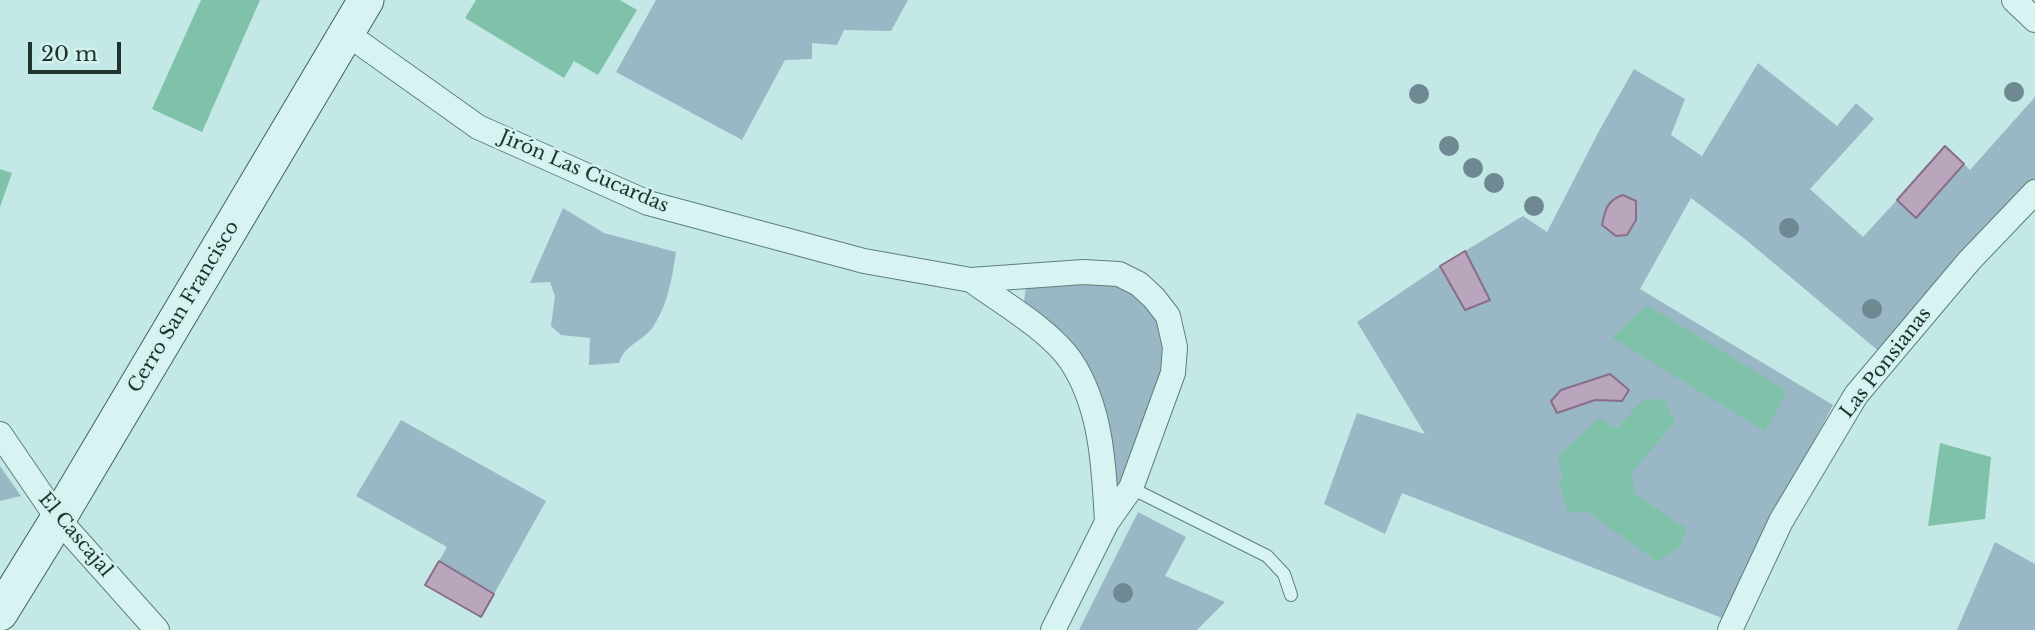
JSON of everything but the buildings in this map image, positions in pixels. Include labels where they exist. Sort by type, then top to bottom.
[{"type":"street","name":"Cerro San Francisco","points":[[0,613],[366,0]]},
{"type":"street","points":[[2014,0],[2035,20]]},
{"type":"street","name":"Jirón Las Cucardas","points":[[346,33],[478,127],[648,203],[864,261],[971,280],[1083,272],[1119,274],[1139,284],[1168,316],[1175,348],[1173,373],[1131,488],[1107,522],[1053,630]]},
{"type":"street","name":"Las Ponsianas","points":[[1730,630],[1781,521],[1856,395],[1969,261],[2035,192]]},
{"type":"street","points":[[1021,316],[1026,288],[1034,274]]},
{"type":"street","name":"Jirón Las Cucardas","points":[[971,280],[1036,326],[1070,359],[1089,394],[1103,458],[1107,522]]},
{"type":"street","name":"El Cascajal","points":[[0,434],[58,519],[158,630]]},
{"type":"lane","points":[[1131,488],[1267,556],[1284,574],[1291,595]]},
{"type":"shaded area","points":[[656,0],[908,0],[891,31],[844,30],[837,45],[812,43],[812,59],[785,60],[742,140],[616,72]]},
{"type":"shaded area","points":[[1758,63],[1837,126],[1856,103],[1874,119],[1810,189],[1863,237],[1897,200],[1916,218],[1964,164],[1970,170],[2035,97],[2035,181],[1881,353],[1745,239],[1691,198],[1640,289],[1833,405],[1722,618],[1402,493],[1385,534],[1324,504],[1357,413],[1425,434],[1357,322],[1440,266],[1465,310],[1490,300],[1465,251],[1523,216],[1547,232],[1634,69],[1685,99],[1671,135],[1702,156]]},
{"type":"shaded area","points":[[1945,146],[1964,164],[1916,218],[1897,200]]},
{"type":"shaded area","points":[[1623,195],[1636,201],[1636,220],[1627,235],[1616,236],[1602,225],[1608,206]]},
{"type":"shaded area","points":[[563,208],[604,233],[676,252],[669,291],[658,318],[649,332],[629,347],[619,363],[589,365],[590,338],[561,335],[551,326],[555,296],[550,282],[530,283]]},
{"type":"shaded area","points":[[1465,251],[1490,300],[1465,310],[1440,266]]},
{"type":"shaded area","points":[[1034,274],[1139,284],[1175,347],[1107,522],[1089,394],[1022,316],[1026,287]]},
{"type":"shaded area","points":[[1610,374],[1629,390],[1622,401],[1595,400],[1557,413],[1551,401],[1561,390]]},
{"type":"shaded area","points":[[401,420],[546,501],[494,594],[439,561],[447,547],[356,496]]},
{"type":"shaded area","points":[[0,466],[21,496],[0,501]]},
{"type":"shaded area","points":[[1138,512],[1186,537],[1165,576],[1225,602],[1197,630],[1079,630]]},
{"type":"shaded area","points":[[1995,542],[2035,564],[2035,630],[1957,630]]},
{"type":"shaded area","points":[[439,561],[494,594],[481,617],[425,585]]}]
